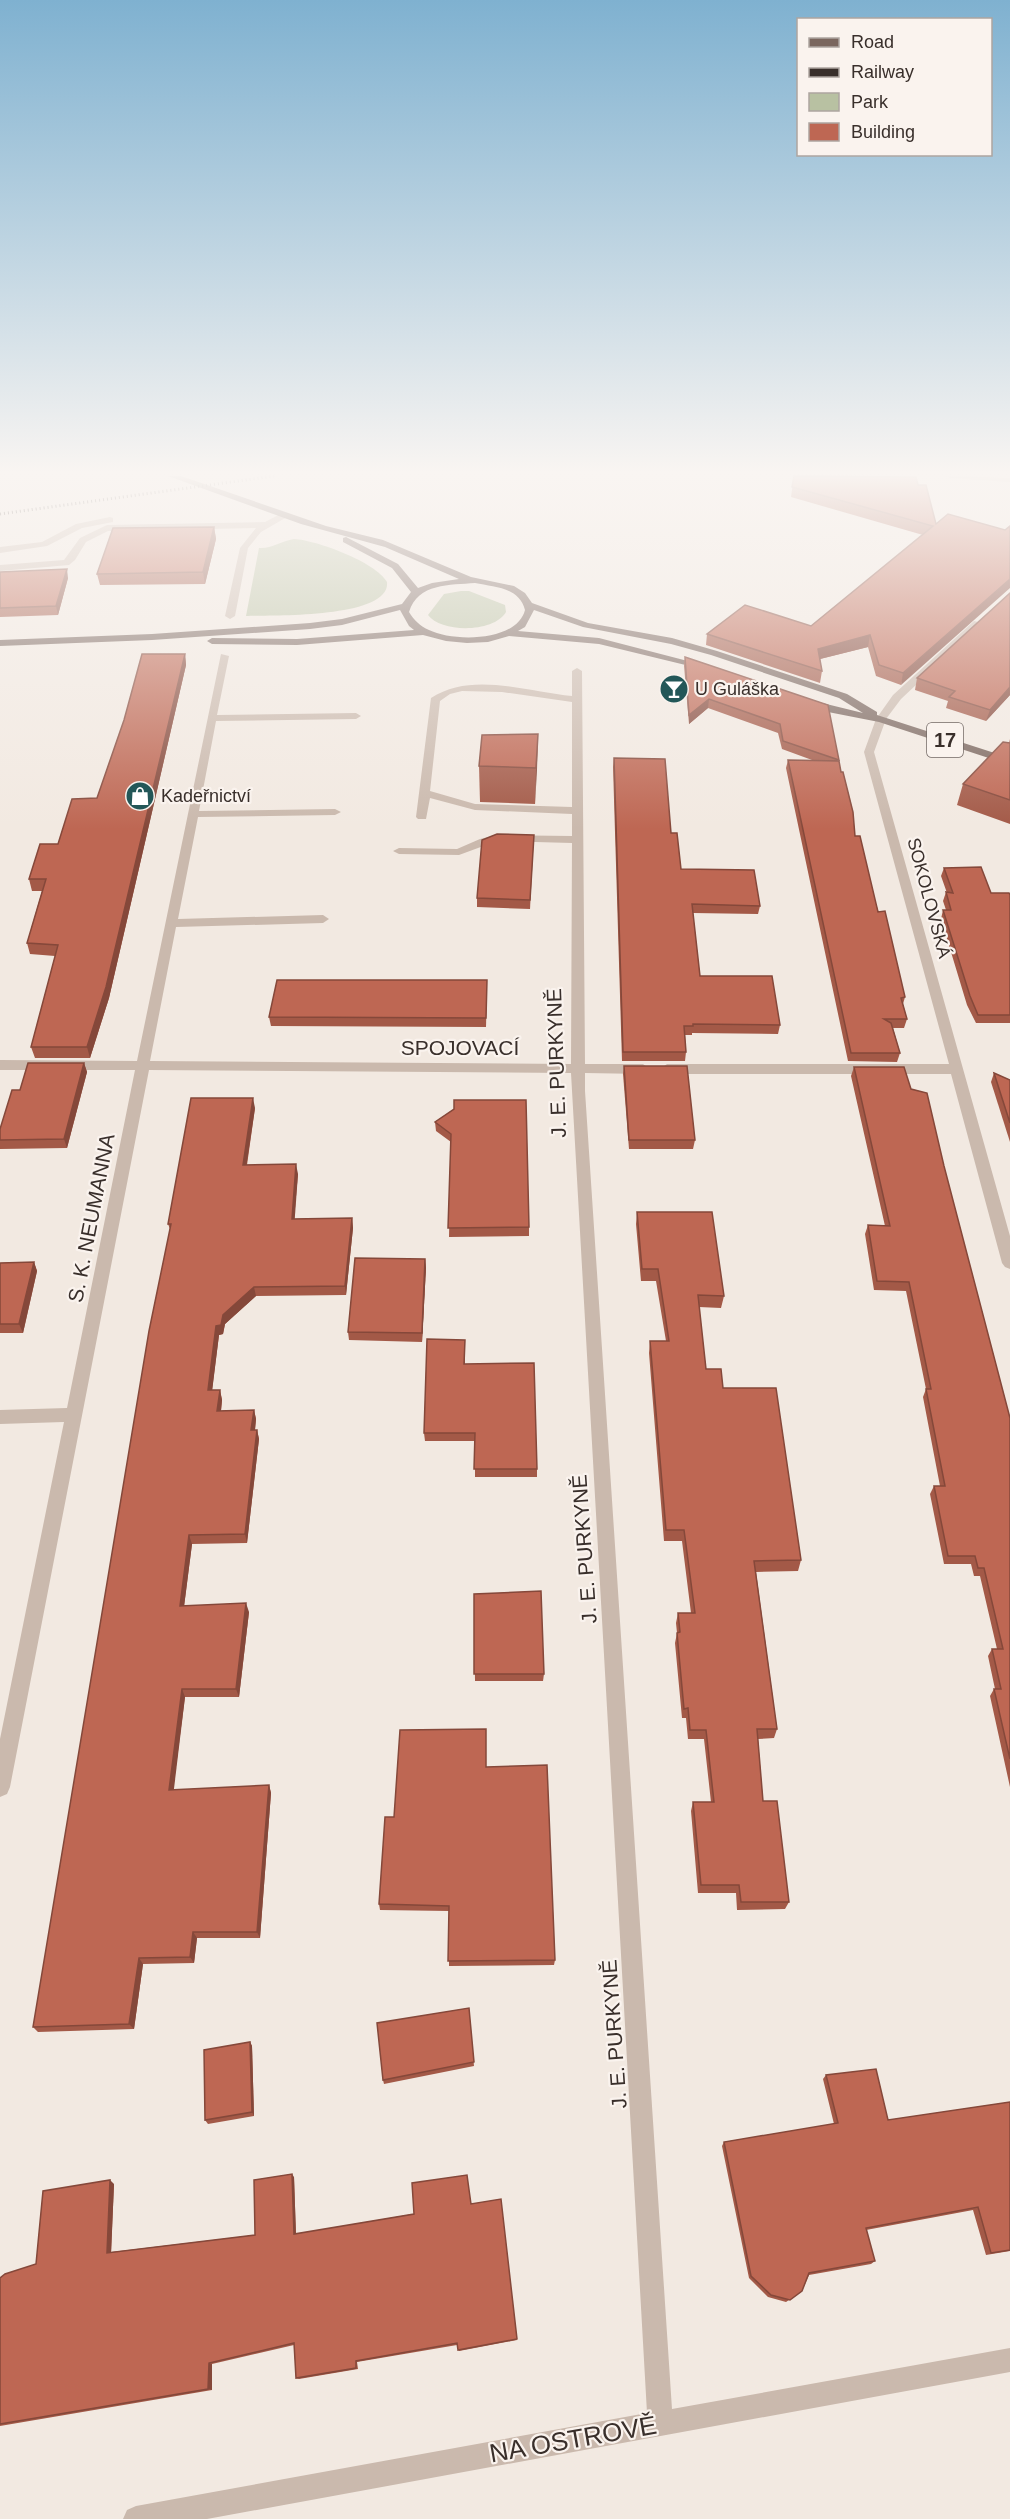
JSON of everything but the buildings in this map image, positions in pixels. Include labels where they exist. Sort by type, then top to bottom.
[{"type":"main road","name":"17","points":[[405,606],[416,594]]},
{"type":"main road","name":"17","points":[[518,594],[529,605],[586,625],[672,641],[843,696],[881,719]]},
{"type":"main road","points":[[508,633],[526,620],[529,605]]},
{"type":"main road","points":[[0,643],[152,637],[342,622],[405,606],[405,617],[414,627],[422,632],[446,638],[473,640],[508,633],[599,641],[674,657],[717,671]]},
{"type":"main road","points":[[152,637],[234,642],[297,642],[422,632]]},
{"type":"main road","name":"17","points":[[795,698],[828,709],[881,719],[1010,762]]},
{"type":"street","points":[[230,616],[235,594]]},
{"type":"street","name":"SOKOLOVSKÁ","points":[[986,615],[904,690],[881,719],[869,752],[1010,1263]]},
{"type":"street","name":"S. K. NEUMANNA","points":[[0,1787],[224,656]]},
{"type":"street","name":"J. E. PURKYNĚ","points":[[577,671],[577,1069],[660,2423]]},
{"type":"street","points":[[422,817],[435,700],[438,697],[461,688],[478,687],[550,698],[577,699]]},
{"type":"street","points":[[212,718],[356,716]]},
{"type":"street","points":[[424,793],[475,807],[577,811]]},
{"type":"street","points":[[193,814],[334,812]]},
{"type":"street","points":[[399,851],[459,852],[497,838],[577,840]]},
{"type":"street","points":[[171,922],[324,919]]},
{"type":"street","name":"SPOJOVACÍ","points":[[0,1065],[955,1070]]},
{"type":"street","points":[[0,1417],[74,1415]]},
{"type":"street","name":"NA OSTROVĚ","points":[[136,2519],[1010,2360]]},
{"type":"green space","points":[[250,594],[383,594],[370,603],[350,609],[302,615],[246,616]]},
{"type":"green space","points":[[444,594],[476,594],[505,605],[506,612],[491,624],[479,627],[444,625],[428,615]]},
{"type":"place","name":"U Guláška","points":[[674,689]]},
{"type":"place","name":"Kadeřnictví","points":[[140,796]]}]
